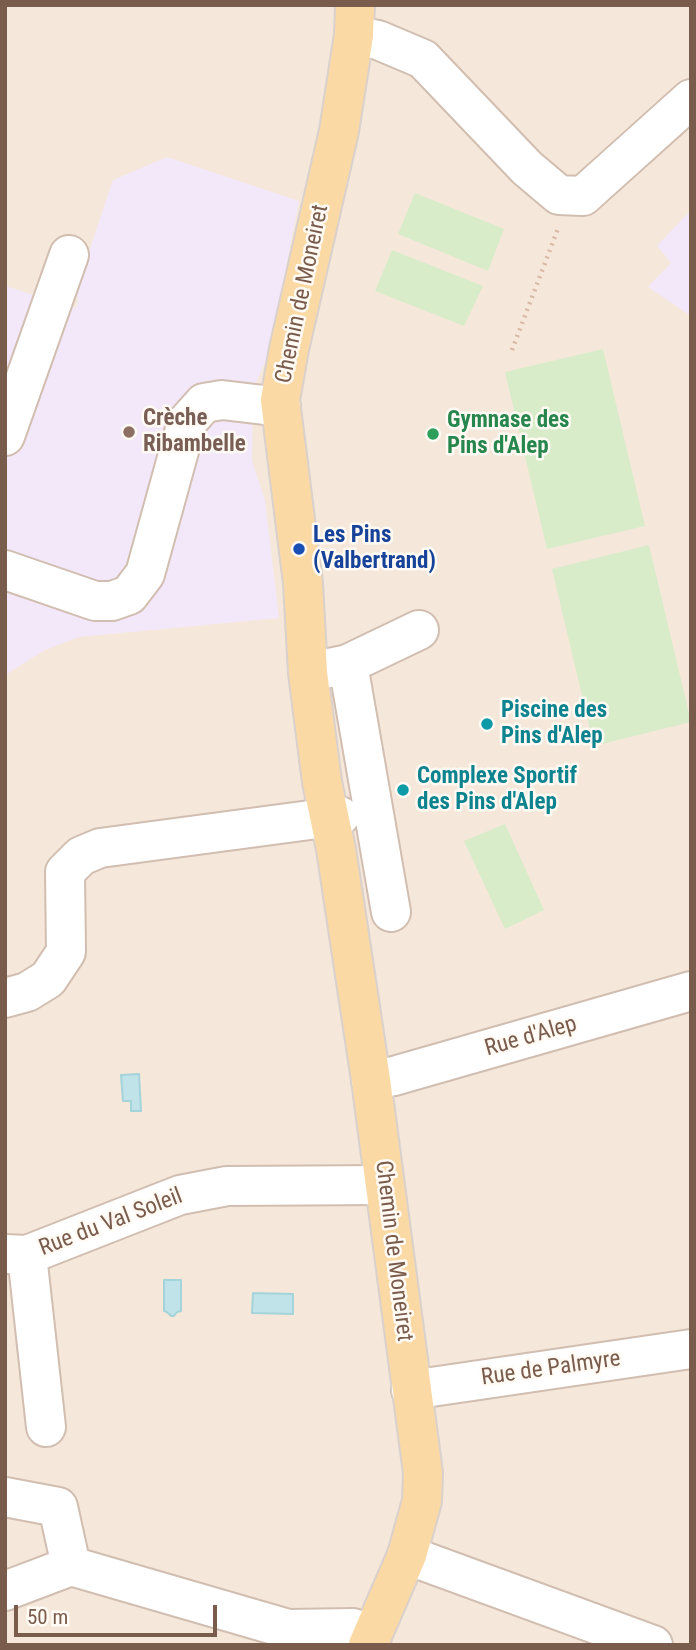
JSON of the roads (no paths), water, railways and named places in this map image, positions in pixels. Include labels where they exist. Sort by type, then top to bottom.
[{"type":"main road","name":"Chemin de Moneiret","points":[[354,20],[339,131],[289,349],[280,400],[303,583],[307,673],[322,782],[335,827],[423,1473],[422,1501],[407,1555],[370,1640]]},
{"type":"main road","name":"Chemin de Moneiret","points":[[303,583],[336,666],[338,775],[335,827]]},
{"type":"street","points":[[354,20],[379,40],[423,59],[527,168],[559,195],[583,196],[691,99]]},
{"type":"street","points":[[5,436],[69,255]]},
{"type":"street","points":[[5,570],[95,601],[112,601],[129,595],[145,574],[187,422],[204,403],[222,400],[281,407]]},
{"type":"street","points":[[391,912],[336,666],[419,630]]},
{"type":"street","points":[[5,998],[27,992],[48,979],[66,953],[65,872],[81,856],[100,848],[335,827]]},
{"type":"street","name":"Rue d'Alep","points":[[371,1080],[394,1076],[691,991]]},
{"type":"street","name":"Rue du Val Soleil","points":[[16,1255],[180,1195],[228,1186],[384,1185]]},
{"type":"street","points":[[16,1255],[46,1427]]},
{"type":"street","name":"Rue de Palmyre","points":[[411,1390],[691,1349]]},
{"type":"street","points":[[5,1497],[58,1507],[71,1566]]},
{"type":"street","points":[[407,1555],[653,1645]]},
{"type":"street","points":[[5,1591],[71,1566],[278,1637],[354,1628],[370,1640]]},
{"type":"water","points":[[139,1074],[141,1111],[131,1111],[131,1101],[123,1101],[121,1075]]},
{"type":"water","points":[[164,1280],[181,1280],[181,1311],[174,1316],[164,1311]]},
{"type":"water","points":[[253,1293],[293,1294],[293,1314],[252,1313]]},
{"type":"place","name":"Crèche Ribambelle","points":[[129,432]]},
{"type":"place","name":"Gymnase des Pins d'Alep","points":[[433,434]]},
{"type":"place","name":"Les Pins (Valbertrand)","points":[[299,549]]},
{"type":"place","name":"Piscine des Pins d'Alep","points":[[487,724]]},
{"type":"place","name":"Complexe Sportif des Pins d'Alep","points":[[403,790]]}]
